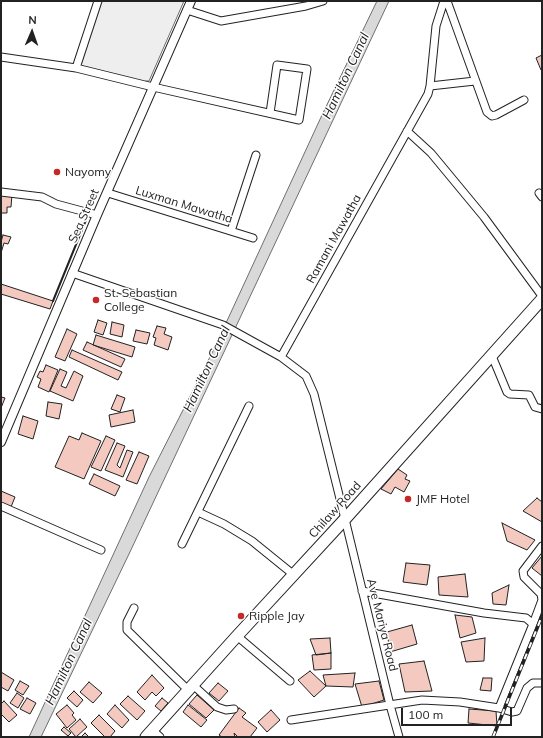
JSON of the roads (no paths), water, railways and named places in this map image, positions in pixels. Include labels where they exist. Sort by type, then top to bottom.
[{"type":"main road","name":"Chilaw Road","points":[[153,735],[190,688],[294,576],[492,356],[542,298]]},
{"type":"street","points":[[76,68],[98,1]]},
{"type":"street","name":"Sea Street","points":[[1,442],[72,273],[191,1]]},
{"type":"street","points":[[187,10],[221,21],[292,5],[322,1]]},
{"type":"street","points":[[445,1],[487,112],[492,116],[524,100]]},
{"type":"street","name":"Ramani Mawatha","points":[[281,357],[428,94],[436,26],[445,1]]},
{"type":"street","points":[[1,57],[76,68],[153,88],[299,120],[307,69],[277,65],[270,113]]},
{"type":"street","points":[[430,86],[475,80]]},
{"type":"street","points":[[407,132],[432,153],[484,217],[542,298]]},
{"type":"street","points":[[231,231],[256,155]]},
{"type":"street","points":[[1,192],[42,197],[56,204],[97,215]]},
{"type":"street","name":"Luxman Mawatha","points":[[108,192],[254,238]]},
{"type":"street","name":"Ave Mariya Road","points":[[72,273],[223,325],[281,357],[306,376],[314,394],[399,737]]},
{"type":"street","points":[[492,356],[507,392],[510,394],[529,395],[535,407],[542,409]]},
{"type":"street","points":[[182,544],[249,406]]},
{"type":"street","points":[[1,506],[101,550]]},
{"type":"street","points":[[198,512],[224,524],[252,541],[294,576]]},
{"type":"street","points":[[499,708],[542,600],[541,594],[524,577],[523,571],[542,546]]},
{"type":"street","points":[[362,591],[484,613],[526,618],[533,624]]},
{"type":"street","points":[[134,608],[127,622],[127,630],[190,688],[217,707],[226,710],[234,710]]},
{"type":"street","points":[[237,636],[290,681]]},
{"type":"street","points":[[292,720],[422,700],[460,702],[499,708],[512,712],[518,711],[528,688],[533,683],[542,683]]},
{"type":"water","name":"Hamilton Canal","points":[[377,1],[389,1],[129,554],[41,737],[29,737],[149,477],[214,349],[322,115]]},
{"type":"railway","points":[[493,737],[542,616]]},
{"type":"place","name":"Nayomy","points":[[57,172]]},
{"type":"place","name":"St. Sebastian College","points":[[96,300]]},
{"type":"place","name":"JMF Hotel","points":[[408,499]]},
{"type":"place","name":"Ripple Jay","points":[[241,616]]}]
